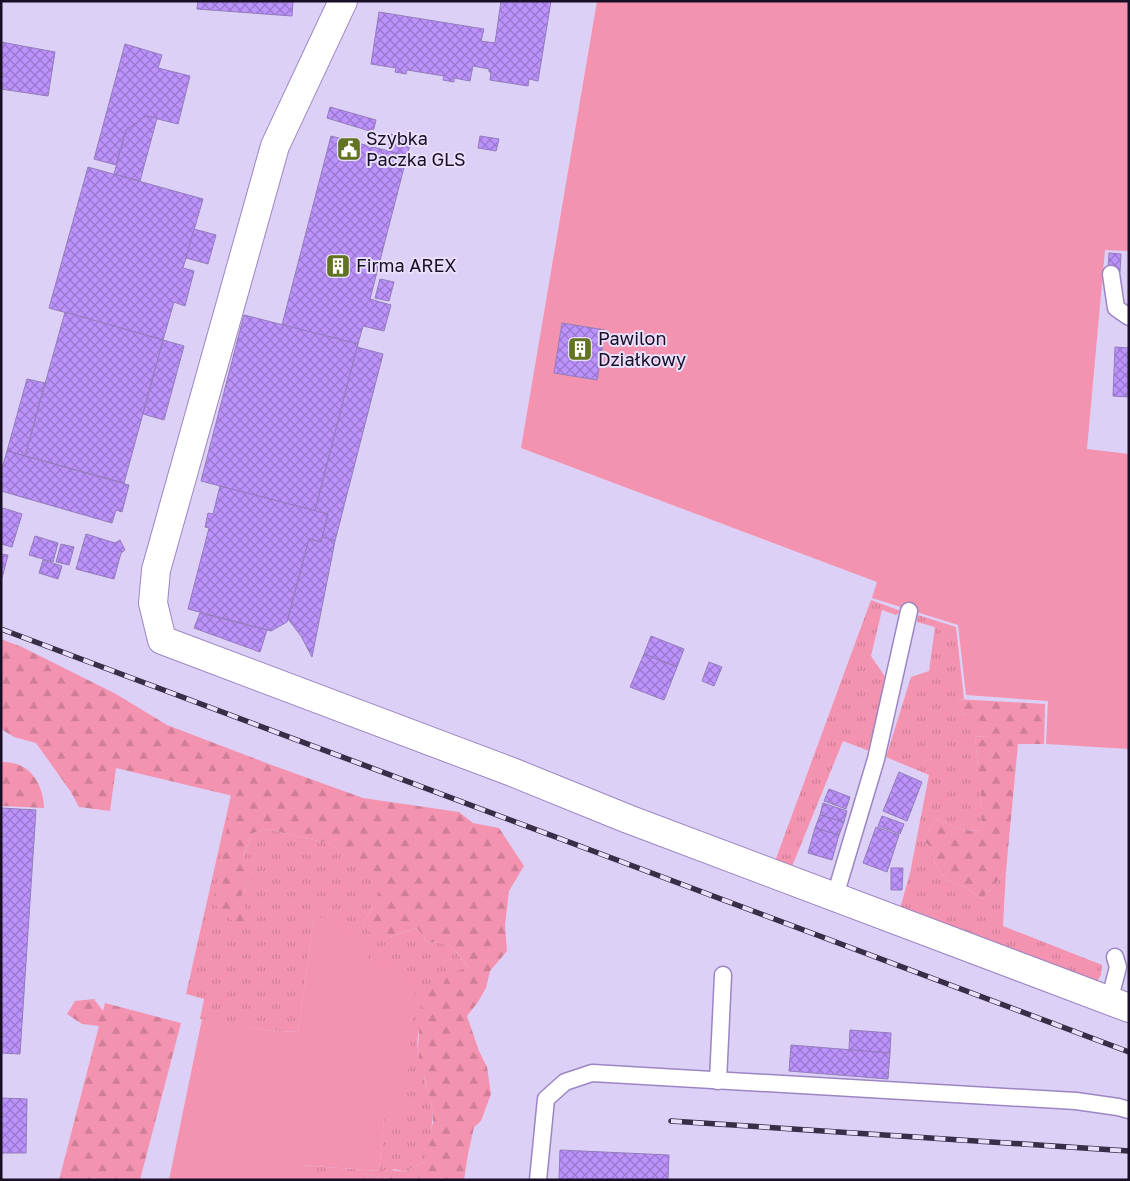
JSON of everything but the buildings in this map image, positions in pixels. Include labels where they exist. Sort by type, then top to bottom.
[{"type":"street","points":[[343,1],[275,146],[156,570],[153,603],[162,640],[1119,1005]]},
{"type":"lane","points":[[1112,274],[1116,308],[1129,318]]},
{"type":"lane","points":[[835,896],[876,759],[909,611]]},
{"type":"lane","points":[[1115,957],[1118,967],[1119,1005]]},
{"type":"lane","points":[[718,1080],[723,975]]},
{"type":"lane","points":[[538,1180],[546,1098],[565,1082],[592,1073],[1076,1101],[1118,1106],[1129,1110]]},
{"type":"green space","points":[[597,1],[1129,1],[1129,251],[1105,250],[1087,449],[1129,454],[1129,749],[1046,744],[1048,701],[966,695],[958,625],[872,598],[877,582],[521,448]]},
{"type":"green space","points":[[871,600],[901,611],[896,615],[882,610],[871,656],[886,678],[869,751],[843,741],[791,869],[774,864]]},
{"type":"green space","points":[[918,615],[956,627],[964,699],[956,699],[962,714],[975,717],[988,724],[988,736],[975,737],[982,830],[964,830],[936,819],[923,840],[931,848],[935,865],[947,880],[965,887],[982,899],[1006,871],[1003,926],[1102,965],[1101,975],[1096,983],[899,912],[910,873],[929,775],[886,757],[911,677],[929,671],[935,627],[917,622]]},
{"type":"green space","points":[[1,639],[22,647],[116,694],[167,725],[269,764],[363,798],[459,812],[473,823],[499,828],[524,866],[509,891],[505,925],[507,951],[490,971],[486,988],[467,1016],[479,1051],[487,1067],[491,1094],[481,1121],[474,1127],[464,1180],[364,1180],[364,1175],[369,1174],[378,1177],[385,1169],[405,1172],[426,1161],[428,1140],[433,1123],[432,1107],[420,1067],[418,1047],[421,1002],[431,985],[442,986],[449,973],[468,968],[457,952],[441,943],[428,943],[417,928],[386,938],[375,939],[363,922],[381,889],[331,844],[267,829],[253,833],[243,856],[254,877],[240,898],[251,920],[235,923],[213,903],[233,796],[116,768],[110,811],[79,807],[71,792],[36,743],[14,737],[1,729]]},
{"type":"green space","points":[[956,699],[1045,704],[1044,744],[1018,744],[1006,871],[982,899],[965,887],[947,880],[935,865],[931,848],[923,840],[936,819],[964,830],[982,830],[980,788],[970,776],[978,768],[975,737],[988,736],[988,724],[954,709]]},
{"type":"green space","points":[[1,762],[20,765],[33,775],[41,790],[44,808],[1,806]]},
{"type":"green space","points":[[231,795],[233,796],[240,898],[254,877],[243,857],[253,833],[267,829],[331,844],[382,889],[363,922],[386,938],[417,928],[428,943],[442,943],[452,948],[468,968],[420,1028],[418,1037],[419,1057],[432,1108],[432,1127],[426,1161],[405,1172],[394,1169],[378,1177],[369,1174],[364,1175],[364,1180],[300,1180],[300,1165],[379,1171],[384,1118],[404,1119],[368,961],[348,940],[314,917],[298,1032],[264,1030],[200,1019],[204,999],[186,994]]},
{"type":"green space","points":[[314,916],[352,925],[348,940],[371,944],[368,961],[416,973],[404,1120],[384,1119],[379,1171],[301,1165],[300,1180],[169,1180],[202,1019],[264,1030],[298,1032]]},
{"type":"green space","points":[[94,999],[103,1011],[105,1003],[181,1023],[140,1180],[59,1180],[99,1026],[82,1024],[67,1014],[75,1001]]},
{"type":"railway","points":[[1,629],[1129,1052]]},
{"type":"railway","points":[[671,1121],[1129,1151]]},
{"type":"place","name":"Szybka Paczka GLS","points":[[349,149]]},
{"type":"place","name":"Firma AREX","points":[[338,266]]},
{"type":"place","name":"Pawilon Działkowy","points":[[580,349]]}]
